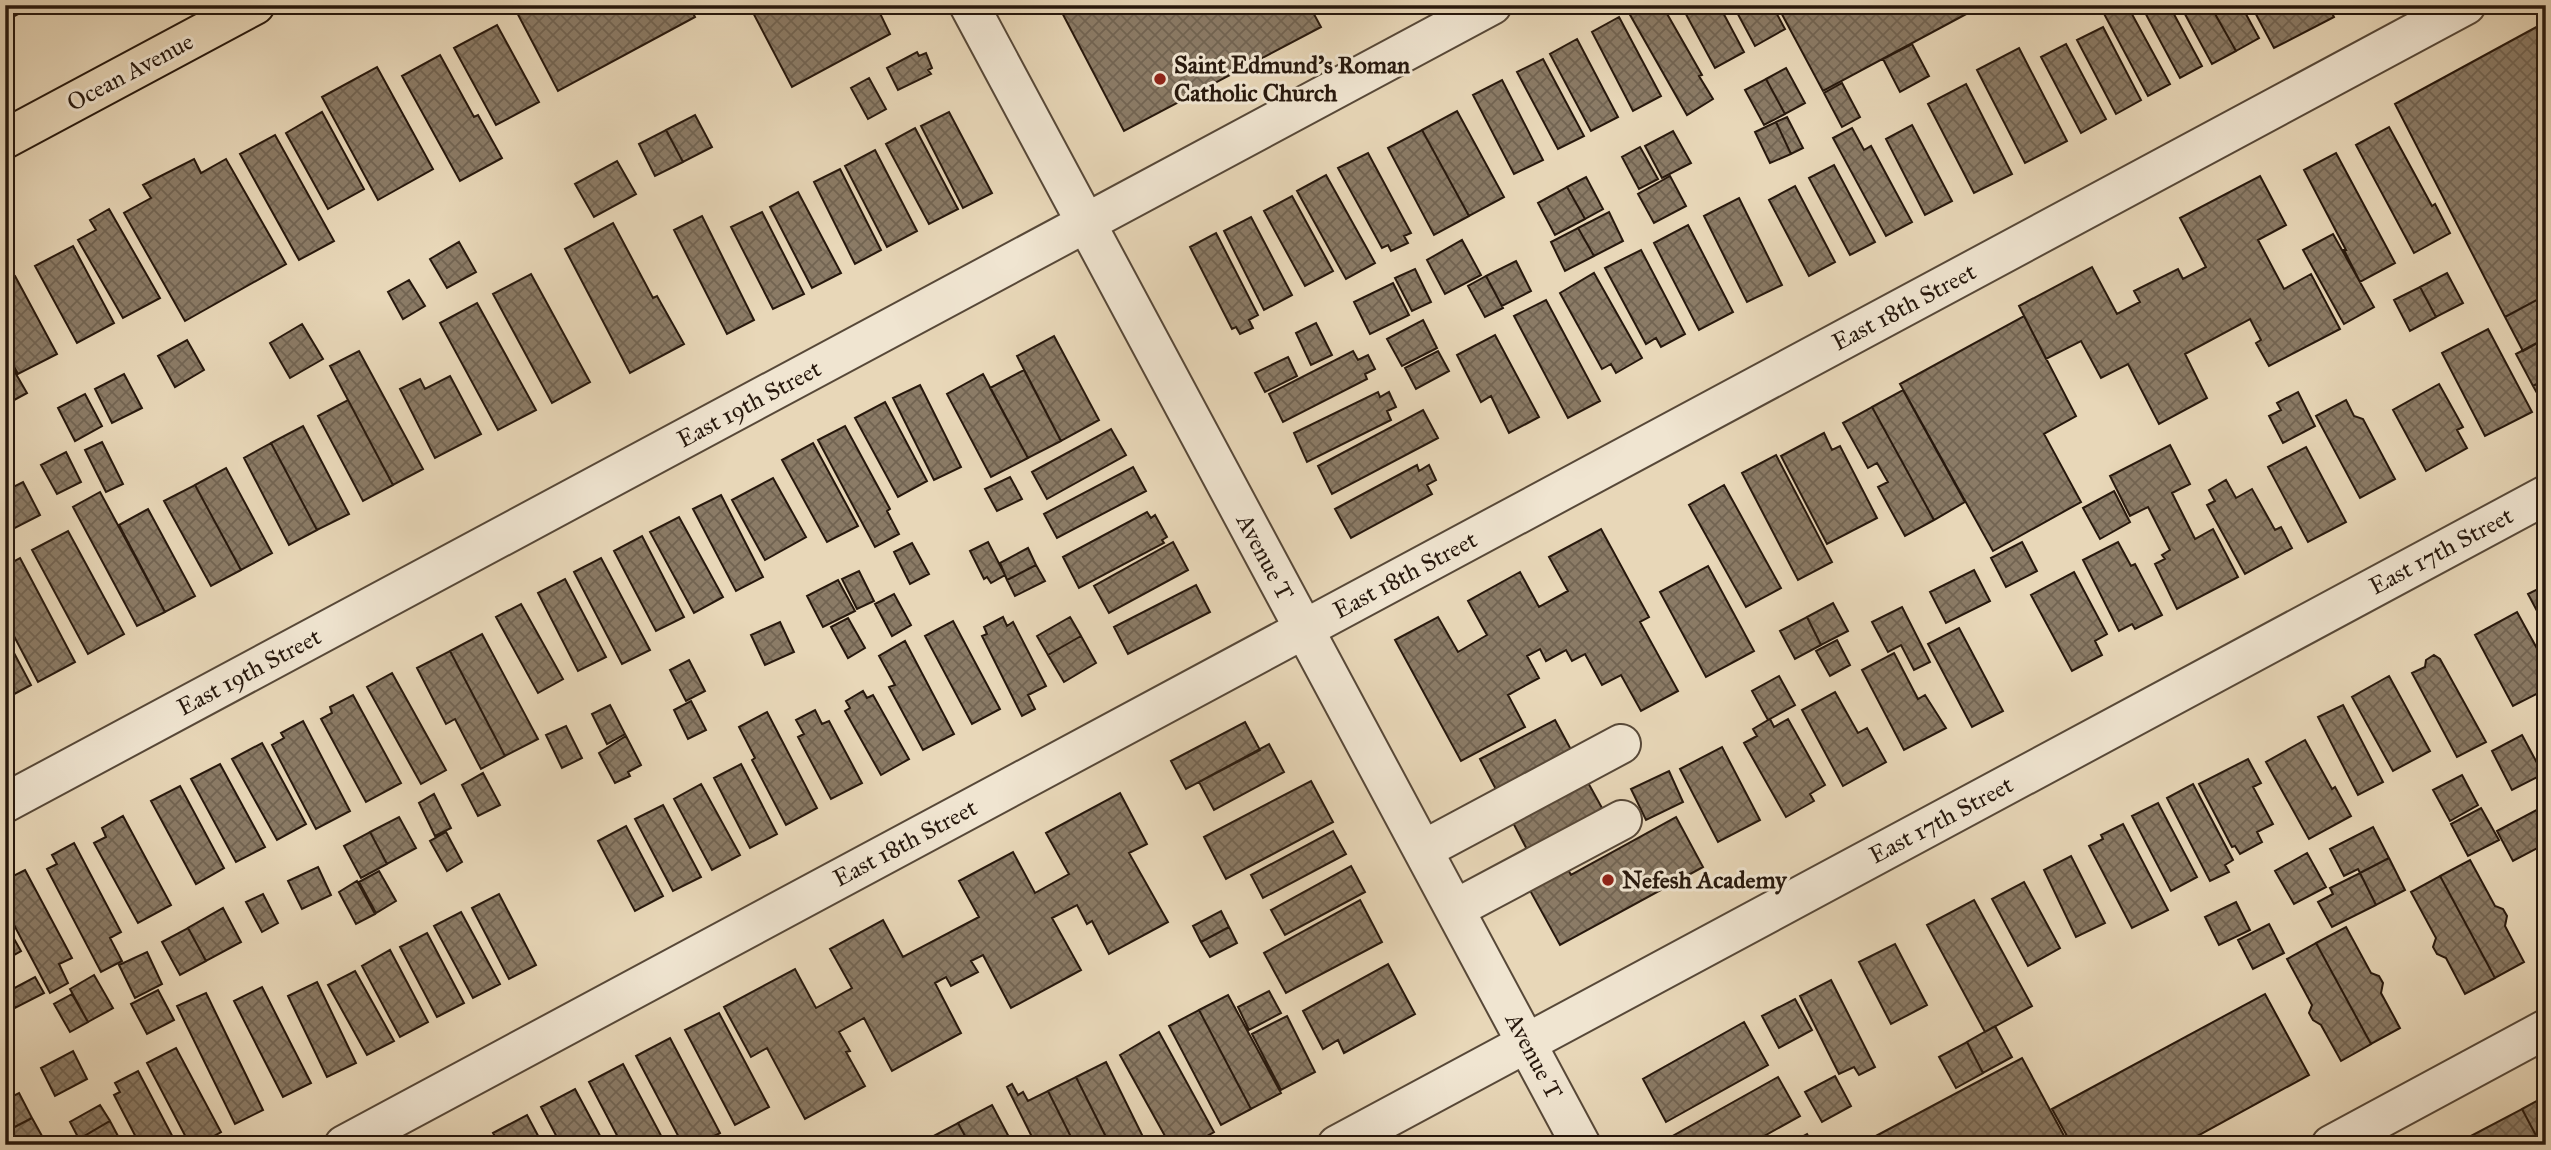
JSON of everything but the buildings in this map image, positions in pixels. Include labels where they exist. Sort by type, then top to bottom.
[{"type":"main road","name":"Ocean Avenue","points":[[5,139],[255,5]]},
{"type":"street","name":"Avenue T","points":[[969,5],[1581,1145]]},
{"type":"street","name":"East 19th Street","points":[[5,803],[1493,5]]},
{"type":"street","name":"East 18th Street","points":[[344,1145],[2466,5]]},
{"type":"street","name":"East 17th Street","points":[[1337,1145],[2546,495]]},
{"type":"street","points":[[1423,850],[1621,744]]},
{"type":"street","points":[[1455,909],[1622,820]]},
{"type":"street","points":[[2331,1145],[2546,1030]]},
{"type":"place","name":"Saint Edmund's Roman Catholic Church","points":[[1160,79]]},
{"type":"place","name":"Nefesh Academy","points":[[1608,880]]}]
